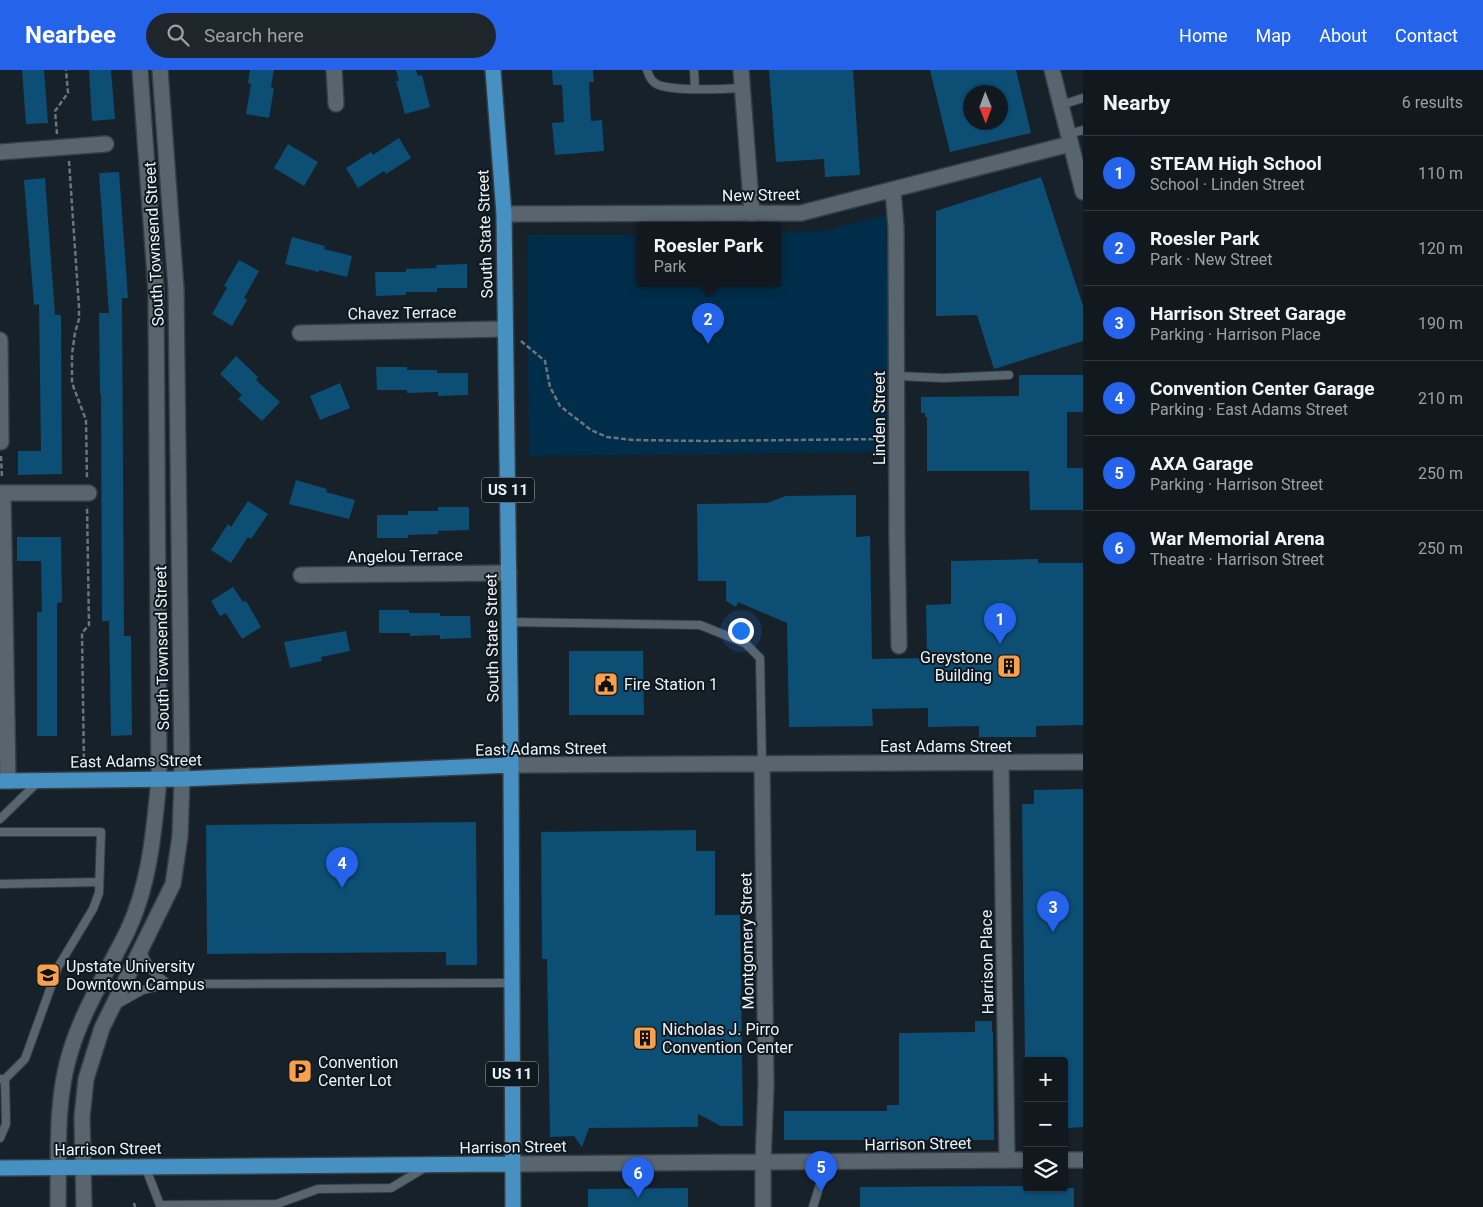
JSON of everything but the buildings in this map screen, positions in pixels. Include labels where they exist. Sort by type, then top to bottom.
[{"type":"main road","name":"South State Street","points":[[492,70],[504,214],[511,765],[513,1207]]},
{"type":"main road","name":"East Adams Street","points":[[4,781],[182,779],[511,765]]},
{"type":"main road","name":"Harrison Street","points":[[0,1168],[513,1164]]},
{"type":"street","name":"South Townsend Street","points":[[58,1207],[60,1102],[69,1054],[83,1015],[128,929],[143,891],[153,838],[159,779],[156,290],[140,70]]},
{"type":"street","name":"South Townsend Street","points":[[84,1207],[82,1117],[86,1079],[102,1028],[173,884],[180,836],[182,779],[176,289],[160,70]]},
{"type":"street","points":[[334,70],[336,104]]},
{"type":"street","points":[[742,70],[752,214]]},
{"type":"street","points":[[1052,70],[1083,192]]},
{"type":"street","points":[[146,139],[166,139]]},
{"type":"street","name":"New Street","points":[[504,214],[582,212],[801,213],[893,190],[1069,139]]},
{"type":"street","points":[[0,152],[106,144]]},
{"type":"street","name":"Linden Street","points":[[893,190],[896,228],[899,646]]},
{"type":"street","name":"Chavez Terrace","points":[[300,333],[505,329]]},
{"type":"street","points":[[157,332],[176,332]]},
{"type":"street","points":[[0,340],[1,442]]},
{"type":"street","points":[[4,781],[1,493],[93,493]]},
{"type":"street","name":"Angelou Terrace","points":[[302,575],[508,573]]},
{"type":"street","name":"East Adams Street","points":[[511,765],[1083,762]]},
{"type":"street","name":"Harrison Place","points":[[1001,763],[1006,1160]]},
{"type":"street","name":"Montgomery Street","points":[[762,764],[766,1085],[763,1207]]},
{"type":"street","name":"Harrison Street","points":[[513,1164],[1023,1160]]},
{"type":"street","points":[[1068,1160],[1083,1160]]},
{"type":"lane","points":[[647,70],[650,78],[656,84],[672,88],[743,88]]},
{"type":"lane","points":[[694,70],[695,88]]},
{"type":"lane","points":[[1061,105],[1083,98]]},
{"type":"lane","points":[[1069,139],[1083,130]]},
{"type":"lane","points":[[896,376],[943,378],[1009,374]]},
{"type":"lane","points":[[508,622],[700,625],[745,643],[760,658],[762,764]]},
{"type":"lane","points":[[0,819],[40,780]]},
{"type":"lane","points":[[0,832],[101,832],[99,893],[94,909],[58,966],[26,1059],[3,1079],[6,1124],[0,1138]]},
{"type":"lane","points":[[0,884],[99,882]]},
{"type":"lane","points":[[141,950],[151,970],[168,984]]},
{"type":"lane","points":[[112,1008],[143,990],[168,984],[512,983]]},
{"type":"lane","points":[[813,1207],[827,1162]]},
{"type":"lane","points":[[145,1166],[160,1205],[277,1204],[318,1189],[391,1188],[430,1165]]},
{"type":"path","points":[[66,70],[68,93],[55,111],[63,147],[79,306],[79,319],[72,354],[72,383],[86,420],[87,485],[93,493],[87,503],[89,625],[82,633],[84,780]]},
{"type":"path","points":[[505,329],[545,361],[550,387],[560,406],[590,430],[607,437],[633,440],[897,438]]},
{"type":"path","points":[[1,442],[1,493]]},
{"type":"shaded area","points":[[886,215],[890,452],[529,456],[527,235],[636,235],[636,287],[781,287],[781,233],[823,231]]},
{"type":"place","name":"Roesler Park","points":[[708,344]]},
{"type":"place","name":"STEAM High School","points":[[1000,644]]},
{"type":"place","name":"Greystone Building","points":[[1009,666]]},
{"type":"place","name":"Fire Station 1","points":[[606,684]]},
{"type":"place","name":"Convention Center Garage","points":[[342,888]]},
{"type":"place","name":"Harrison Street Garage","points":[[1053,932]]},
{"type":"place","name":"Upstate University Downtown Campus","points":[[48,975]]},
{"type":"place","name":"Nicholas J. Pirro Convention Center","points":[[645,1038]]},
{"type":"place","name":"Convention Center Lot","points":[[300,1071]]},
{"type":"place","name":"AXA Garage","points":[[821,1192]]},
{"type":"place","name":"War Memorial Arena","points":[[638,1198]]}]
